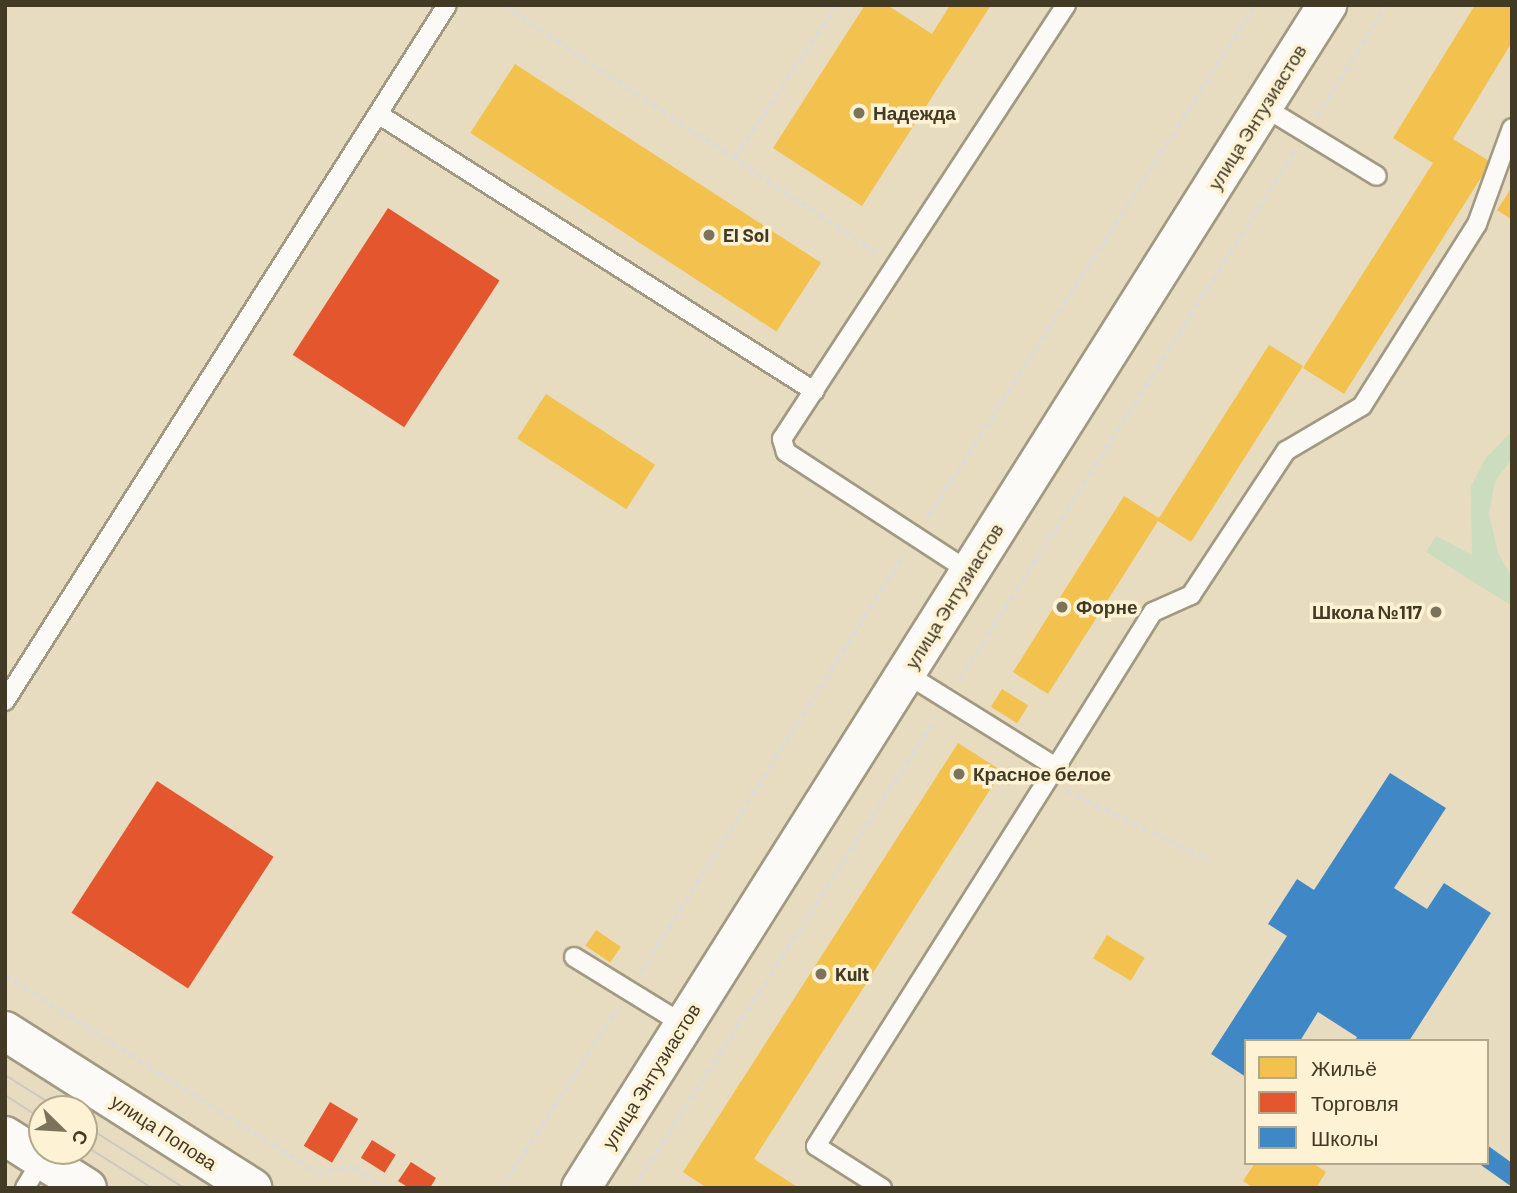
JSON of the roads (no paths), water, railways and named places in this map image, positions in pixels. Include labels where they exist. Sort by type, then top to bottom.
[{"type":"street","name":"улица Энтузиастов","points":[[581,1188],[1328,5]]},
{"type":"street","name":"улица Попова","points":[[5,1031],[251,1188]]},
{"type":"street","points":[[5,1136],[34,1174],[87,1188]]},
{"type":"lane","points":[[5,701],[447,5]]},
{"type":"lane","points":[[970,572],[786,452],[782,439],[1066,5]]},
{"type":"lane","points":[[1264,107],[1377,176]]},
{"type":"lane","points":[[378,114],[814,391]]},
{"type":"lane","points":[[882,1188],[816,1146],[1153,612],[1191,595],[1286,451],[1362,406],[1477,224],[1512,128]]},
{"type":"lane","points":[[905,673],[948,699],[1051,774]]},
{"type":"lane","points":[[574,957],[684,1024]]},
{"type":"tram line","points":[[5,1075],[37,1095]]},
{"type":"tram line","points":[[5,1095],[28,1110]]},
{"type":"tram line","points":[[98,1134],[184,1188]]},
{"type":"tram line","points":[[98,1154],[152,1188]]},
{"type":"place","name":"Надежда","points":[[859,113]]},
{"type":"place","name":"El Sol","points":[[709,235]]},
{"type":"place","name":"Форне","points":[[1062,607]]},
{"type":"place","name":"Школа №117","points":[[1436,612]]},
{"type":"place","name":"Красное белое","points":[[959,774]]},
{"type":"place","name":"Kult","points":[[821,974]]}]
